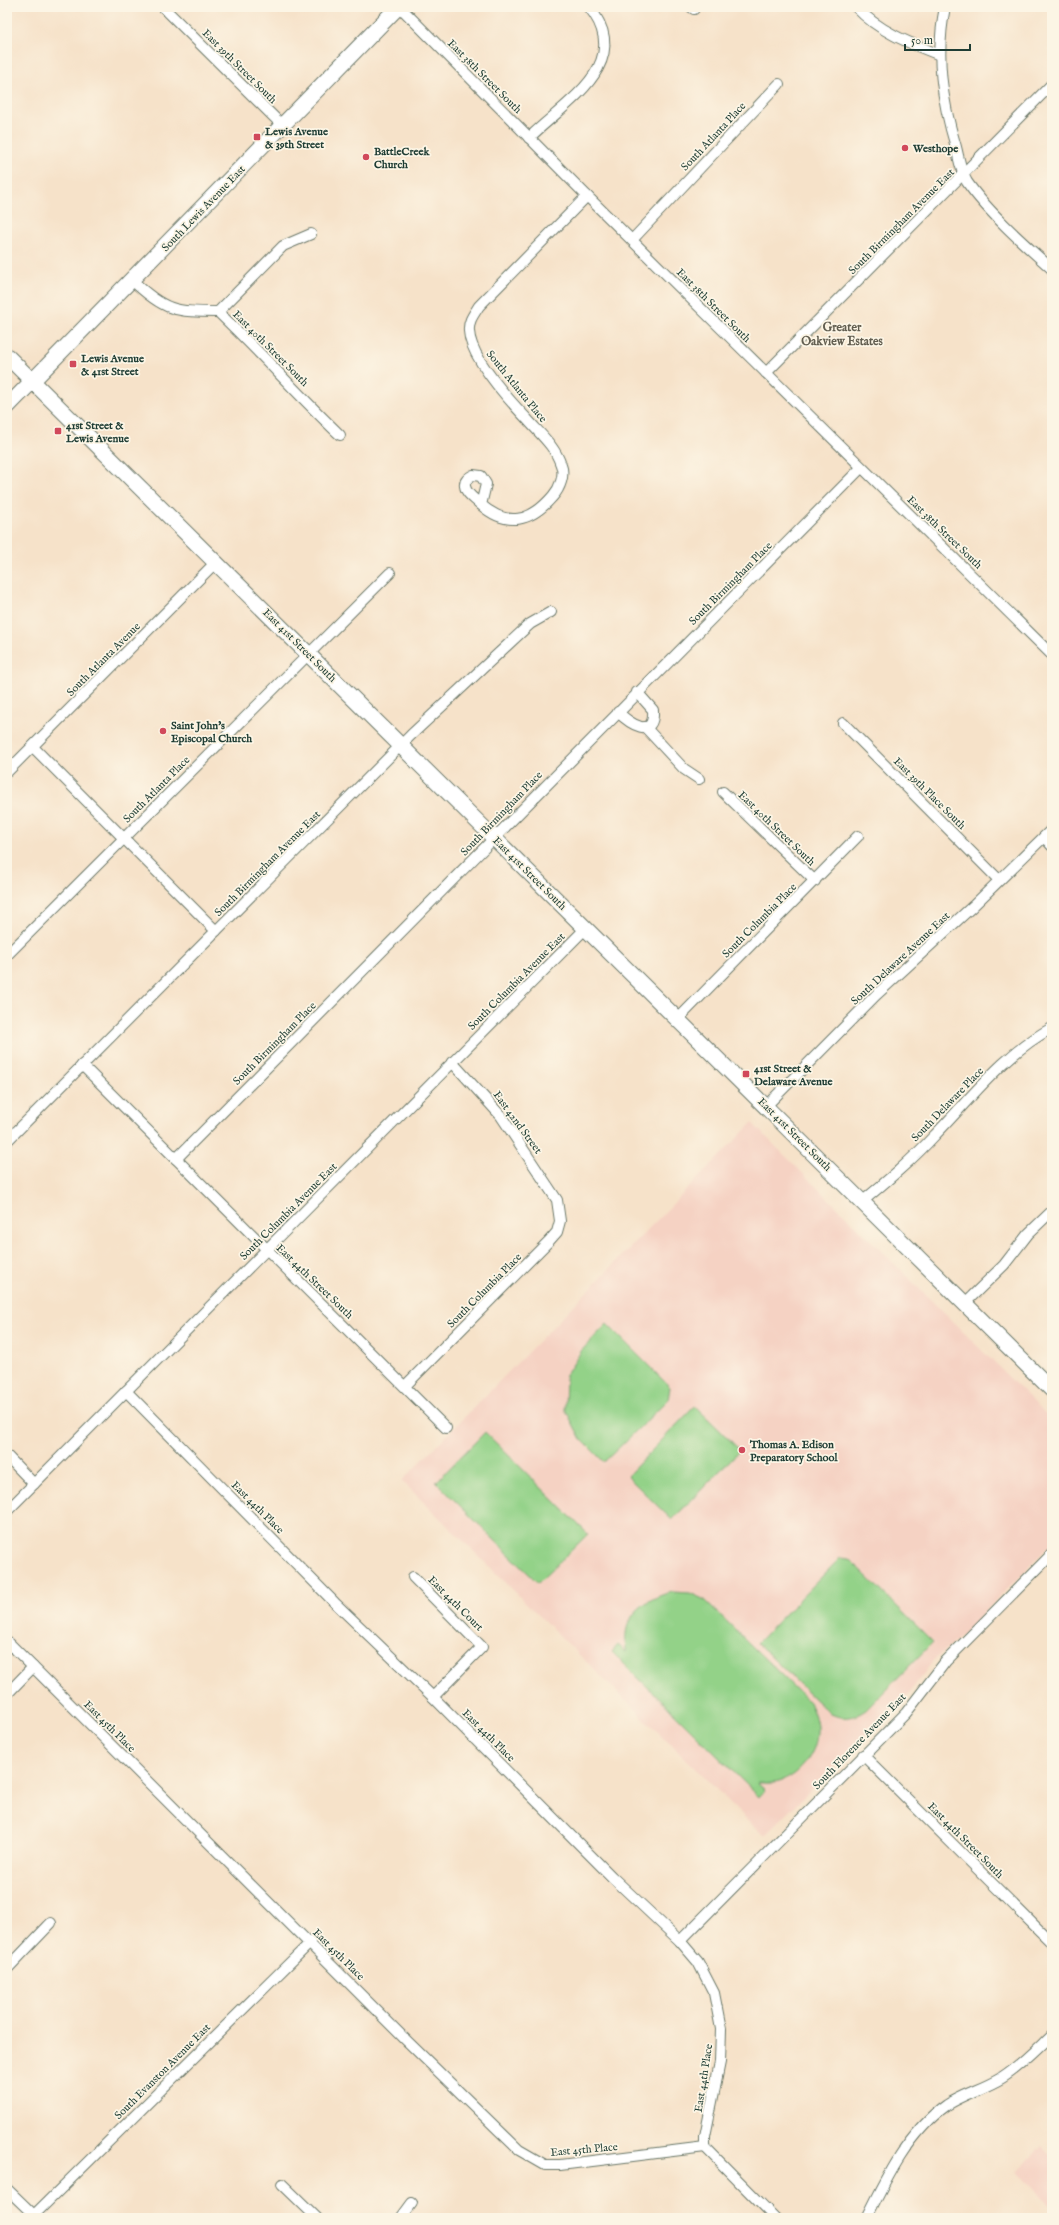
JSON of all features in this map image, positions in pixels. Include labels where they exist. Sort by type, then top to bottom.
[{"type":"main road","name":"South Lewis Avenue East","points":[[7,407],[132,280],[394,8]]},
{"type":"main road","name":"East 41st Street South","points":[[7,356],[586,928],[677,1020],[863,1201],[1052,1390]]},
{"type":"street","name":"East 39th Street South","points":[[163,7],[282,125]]},
{"type":"street","points":[[529,138],[592,80],[599,70],[604,43],[595,15],[588,7]]},
{"type":"street","points":[[856,7],[880,28],[912,44],[940,55]]},
{"type":"street","points":[[945,7],[940,55],[942,88],[946,116],[964,175],[994,212],[1052,269]]},
{"type":"street","name":"East 38th Street South","points":[[394,8],[529,138],[861,468],[1052,655]]},
{"type":"street","name":"South Atlanta Place","points":[[632,240],[779,84]]},
{"type":"street","name":"South Birmingham Avenue East","points":[[766,373],[964,175],[1052,84]]},
{"type":"street","name":"South Atlanta Place","points":[[481,505],[499,518],[509,520],[523,518],[546,504],[558,491],[562,480],[562,467],[557,452],[521,414],[477,356],[470,340],[469,324],[479,306],[587,196]]},
{"type":"street","points":[[218,312],[283,246],[311,234]]},
{"type":"street","name":"East 40th Street South","points":[[132,280],[154,301],[163,306],[182,311],[218,312],[340,434]]},
{"type":"street","name":"South Birmingham Place","points":[[176,1158],[861,468]]},
{"type":"street","name":"South Atlanta Avenue","points":[[7,772],[216,562]]},
{"type":"street","name":"South Atlanta Place","points":[[7,955],[390,573]]},
{"type":"street","name":"South Birmingham Avenue East","points":[[7,1141],[401,745],[530,624],[551,612]]},
{"type":"street","points":[[638,692],[653,710],[652,720],[645,727]]},
{"type":"street","points":[[618,712],[636,726],[645,727],[684,769],[699,779]]},
{"type":"street","name":"East 39th Place South","points":[[843,723],[1000,880]]},
{"type":"street","points":[[33,747],[216,931]]},
{"type":"street","name":"East 40th Street South","points":[[723,792],[815,881]]},
{"type":"street","name":"South Delaware Avenue East","points":[[766,1106],[876,996],[1000,880],[1052,829]]},
{"type":"street","name":"South Columbia Place","points":[[677,1020],[858,836]]},
{"type":"street","points":[[1044,837],[1052,846]]},
{"type":"street","name":"South Columbia Avenue East","points":[[7,1511],[586,928]]},
{"type":"street","name":"South Delaware Place","points":[[863,1201],[919,1152],[999,1067],[1028,1043],[1052,1028]]},
{"type":"street","name":"East 42nd Street","points":[[452,1062],[501,1116],[557,1200]]},
{"type":"street","name":"East 44th Street South","points":[[82,1065],[446,1428]]},
{"type":"street","name":"South Columbia Place","points":[[405,1386],[549,1242],[557,1232],[560,1221],[557,1200]]},
{"type":"street","points":[[964,1303],[1004,1265],[1033,1229],[1052,1211]]},
{"type":"street","name":"East 44th Place","points":[[126,1391],[335,1603],[433,1696],[612,1877],[680,1941],[698,1962],[706,1974],[714,1993],[721,2029],[720,2062],[705,2136],[705,2147]]},
{"type":"street","points":[[7,1456],[34,1484]]},
{"type":"street","name":"South Florence Avenue East","points":[[680,1941],[906,1713],[946,1661],[1052,1554]]},
{"type":"street","name":"East 44th Court","points":[[413,1576],[482,1647],[433,1696]]},
{"type":"street","name":"East 45th Place","points":[[7,1641],[311,1942],[407,2041],[520,2150],[534,2160],[545,2164],[560,2165],[705,2147]]},
{"type":"street","points":[[7,1694],[33,1667]]},
{"type":"street","name":"East 44th Street South","points":[[863,1755],[1052,1943]]},
{"type":"street","points":[[7,1968],[51,1923]]},
{"type":"street","name":"South Evanston Avenue East","points":[[34,2217],[311,1942]]},
{"type":"street","points":[[867,2218],[888,2175],[909,2145],[932,2118],[947,2106],[1001,2079],[1052,2035]]},
{"type":"street","points":[[705,2147],[775,2218]]},
{"type":"street","points":[[282,2184],[317,2218]]},
{"type":"street","points":[[7,2189],[34,2217]]},
{"type":"street","points":[[401,2218],[412,2203]]},
{"type":"shaded area","name":"Thomas A. Edison Preparatory School","points":[[752,1123],[1052,1420],[1052,1543],[962,1635],[934,1660],[909,1693],[764,1836],[402,1481]]},
{"type":"shaded area","points":[[1042,2146],[1052,2156],[1052,2207],[1017,2172]]},
{"type":"green space","points":[[607,1324],[670,1387],[668,1400],[604,1462],[581,1439],[565,1409],[566,1375],[582,1350]]},
{"type":"green space","points":[[695,1406],[740,1450],[672,1520],[627,1476]]},
{"type":"green space","points":[[485,1432],[588,1534],[538,1583],[436,1482]]},
{"type":"green space","points":[[840,1558],[849,1559],[933,1642],[866,1710],[852,1717],[840,1717],[830,1714],[757,1643]]},
{"type":"green space","points":[[672,1592],[690,1593],[705,1600],[809,1702],[817,1724],[816,1740],[811,1754],[801,1768],[789,1778],[776,1783],[757,1783],[765,1790],[759,1797],[612,1652],[618,1645],[626,1652],[626,1635],[628,1625],[636,1611],[656,1597]]},
{"type":"place","name":"Lewis Avenue & 39th Street","points":[[257,137]]},
{"type":"place","name":"Westhope","points":[[905,148]]},
{"type":"place","name":"BattleCreek Church","points":[[366,157]]},
{"type":"place","name":"Lewis Avenue & 41st Street","points":[[73,364]]},
{"type":"place","name":"41st Street & Lewis Avenue","points":[[58,431]]},
{"type":"place","name":"Saint John's Episcopal Church","points":[[163,731]]},
{"type":"place","name":"41st Street & Delaware Avenue","points":[[746,1074]]},
{"type":"place","name":"Thomas A. Edison Preparatory School","points":[[742,1450]]},
{"type":"district","name":"Greater Oakview Estates","points":[[842,334]]}]
